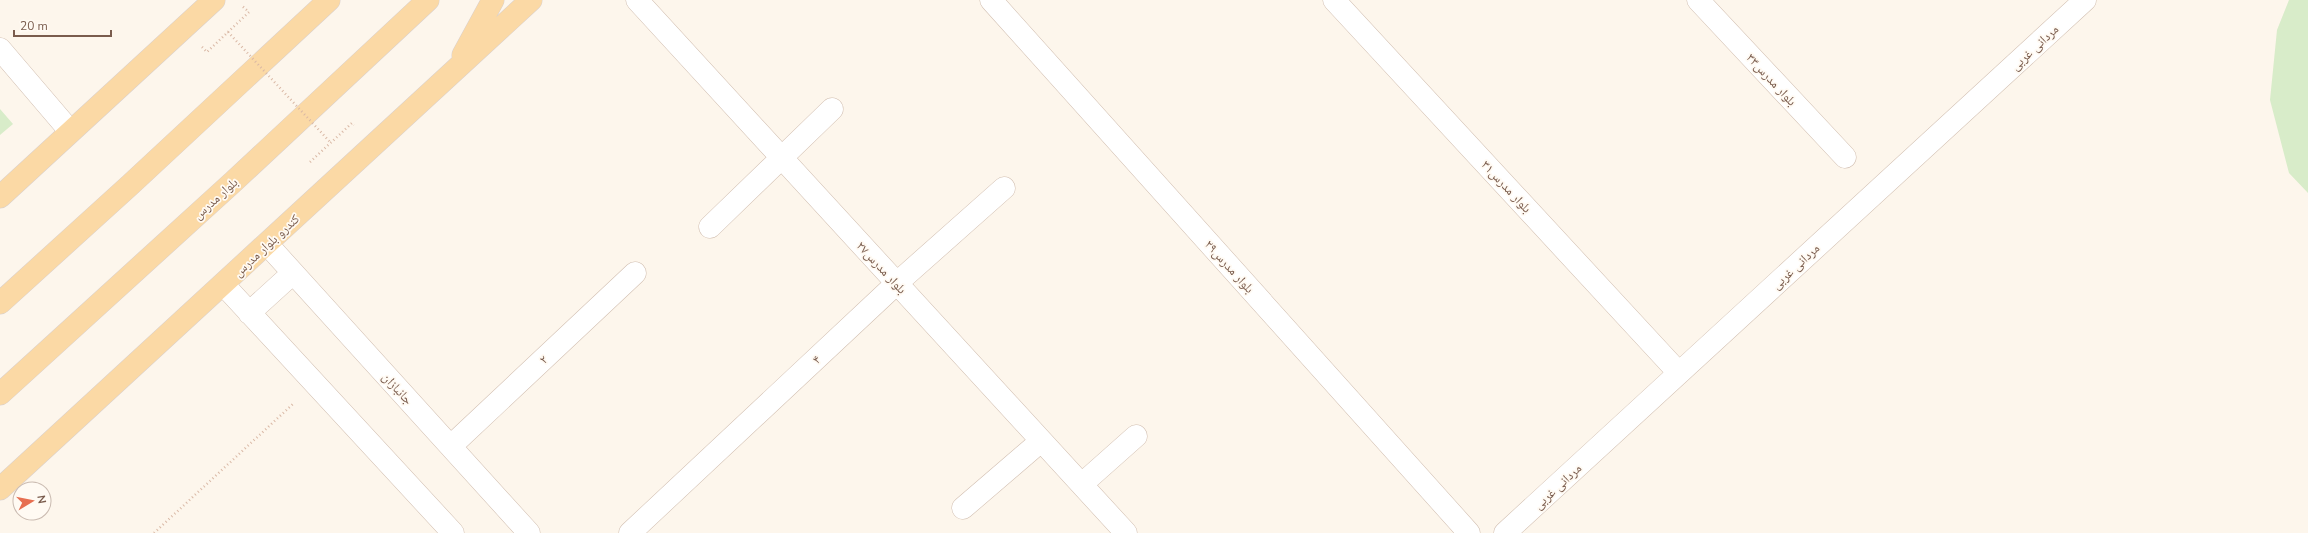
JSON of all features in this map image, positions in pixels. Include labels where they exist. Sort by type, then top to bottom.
[{"type":"main road","points":[[0,197],[214,0]]},
{"type":"main road","points":[[0,303],[130,185],[329,0]]},
{"type":"main road","name":"بلوار مدرس","points":[[0,394],[233,182],[428,0]]},
{"type":"main road","points":[[453,72],[493,0]]},
{"type":"main road","name":"کندرو بلوار مدرس","points":[[0,489],[532,0]]},
{"type":"street","name":"بلوار مدرس۲۷","points":[[637,0],[1126,533]]},
{"type":"street","name":"۲۹بلوار مدرس","points":[[991,0],[1469,533]]},
{"type":"street","name":"بلوار مدرس۳۱","points":[[1334,0],[1679,373]]},
{"type":"street","name":"بلوار مدرس۳۳","points":[[1698,0],[1845,157]]},
{"type":"street","name":"مردانی غربی","points":[[1505,533],[2085,0]]},
{"type":"street","points":[[0,48],[70,131]]},
{"type":"street","points":[[710,227],[832,109]]},
{"type":"street","name":"۴","points":[[630,533],[897,283],[1004,188]]},
{"type":"street","name":"جانبازان","points":[[267,244],[529,533]]},
{"type":"street","name":"۲","points":[[451,446],[635,272]]},
{"type":"street","points":[[249,312],[293,273]]},
{"type":"street","points":[[223,284],[453,533]]},
{"type":"street","points":[[1082,484],[1136,436]]},
{"type":"street","points":[[963,508],[1041,441]]},
{"type":"path","points":[[228,32],[331,143]]},
{"type":"path","points":[[154,533],[315,384]]},
{"type":"green space","points":[[2289,0],[2308,0],[2308,193],[2289,173],[2270,100],[2277,30]]},
{"type":"green space","points":[[0,109],[13,124],[0,135]]}]
